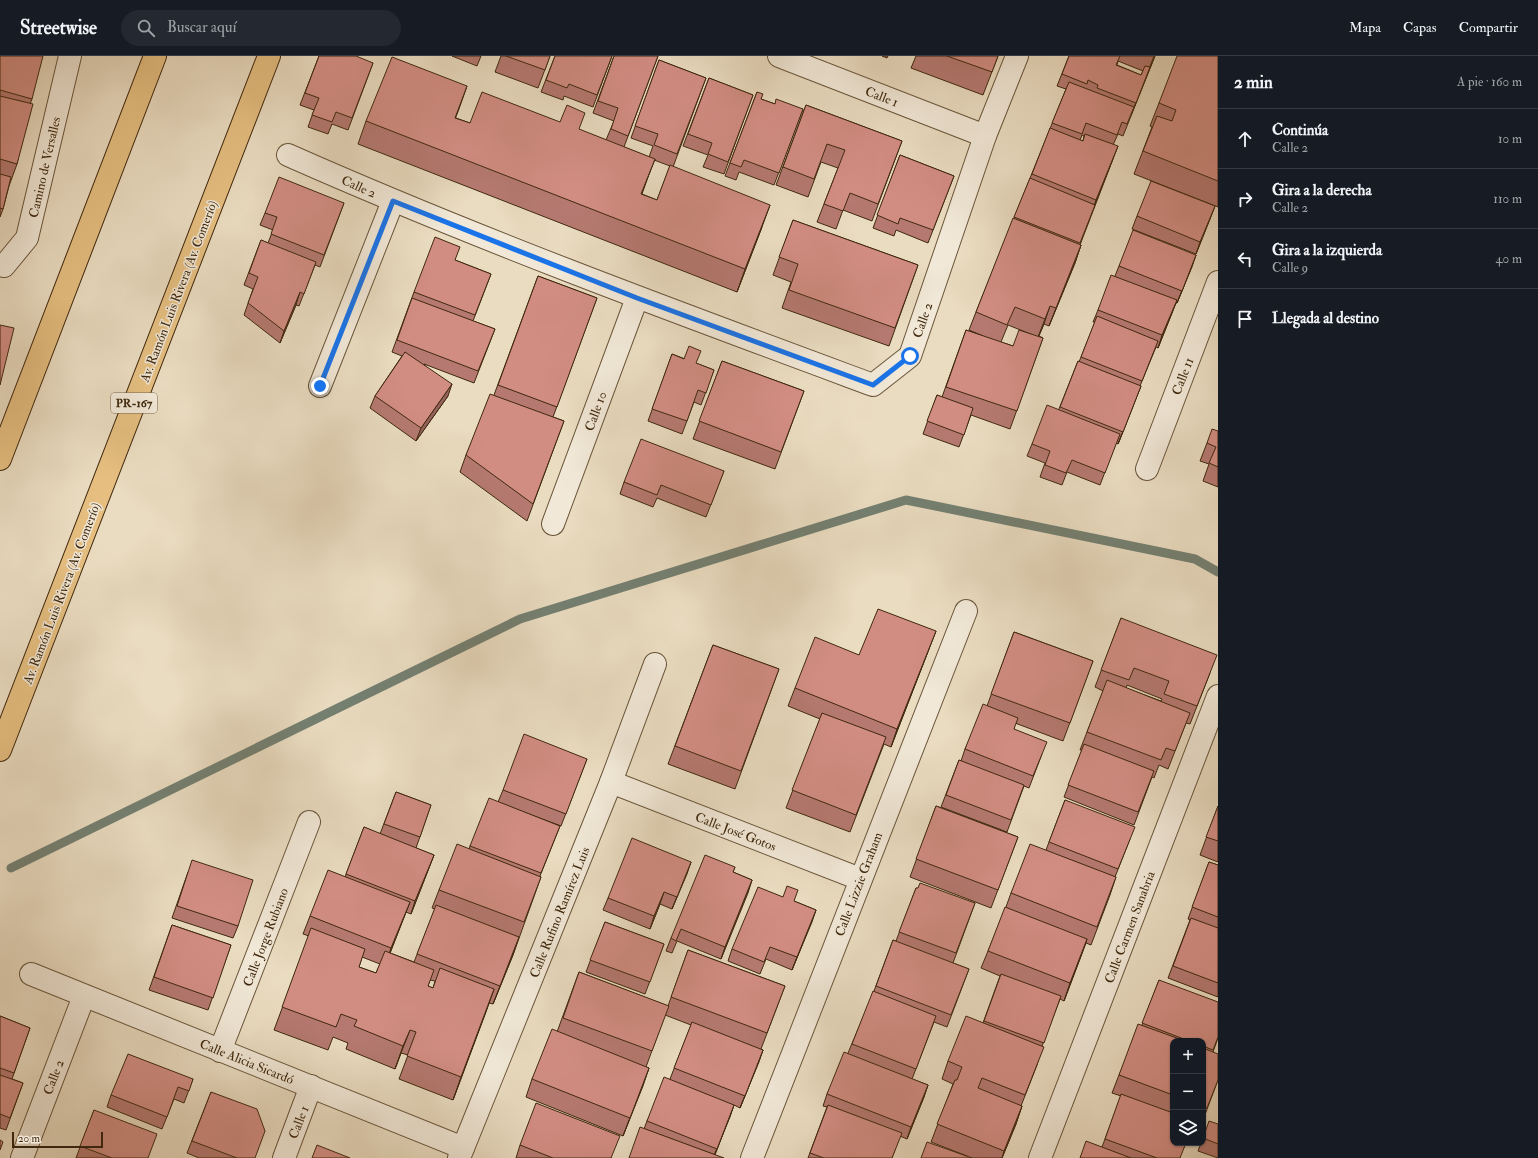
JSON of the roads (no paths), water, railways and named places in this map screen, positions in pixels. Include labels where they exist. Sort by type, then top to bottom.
[{"type":"main road","points":[[0,459],[155,56]]},
{"type":"main road","name":"Av. Ramón Luis Rivera (Av. Comerío)","points":[[0,750],[268,56]]},
{"type":"street","name":"Camino de Versalles","points":[[0,265],[4,266],[27,238],[70,56]]},
{"type":"street","name":"Calle 1","points":[[779,56],[985,136]]},
{"type":"street","name":"Calle 2","points":[[288,155],[393,201],[637,298],[873,385],[910,356],[985,136],[1017,56]]},
{"type":"street","points":[[320,386],[393,201]]},
{"type":"street","name":"Calle 11","points":[[1147,469],[1218,285]]},
{"type":"street","name":"Calle 10","points":[[553,524],[637,298]]},
{"type":"street","name":"Calle Lizzie Graham","points":[[752,1158],[966,611]]},
{"type":"street","name":"Calle Rufino Ramírez Luis","points":[[461,1153],[611,782],[655,664]]},
{"type":"street","name":"Calle Carmen Sanabria","points":[[1040,1158],[1218,696]]},
{"type":"street","name":"Calle José Gotos","points":[[611,782],[860,879]]},
{"type":"street","name":"Calle Jorge Rubiano","points":[[220,1051],[309,822]]},
{"type":"street","name":"Calle Alicia Sicardó","points":[[30,974],[220,1051],[312,1086],[461,1153]]},
{"type":"street","name":"Calle 2","points":[[22,1158],[84,996]]},
{"type":"street","name":"Calle 1","points":[[284,1158],[312,1086]]},
{"type":"waterway","points":[[11,868],[520,619],[906,500],[1195,559],[1218,572]]}]
